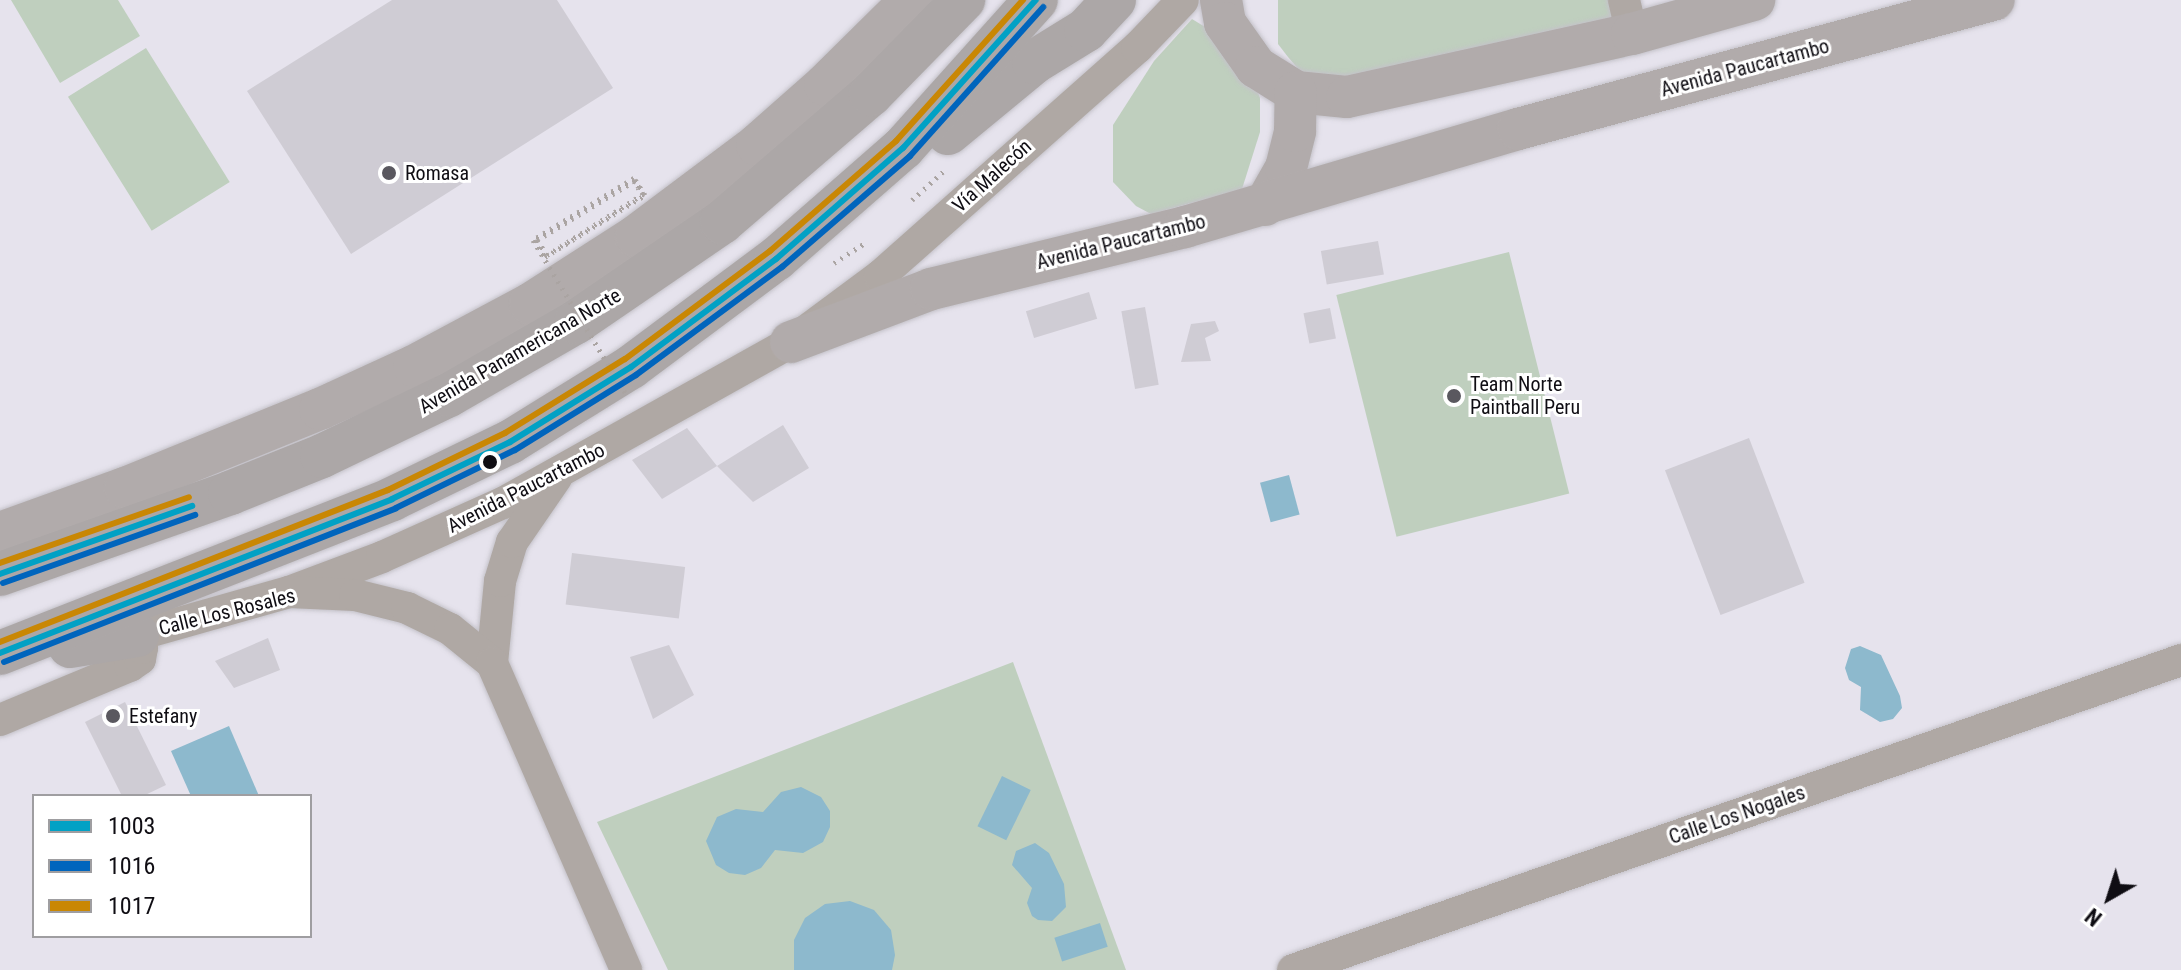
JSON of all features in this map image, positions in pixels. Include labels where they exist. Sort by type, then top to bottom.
[{"type":"highway","name":"Avenida Panamericana Norte","points":[[0,574],[230,493],[322,456],[449,395],[576,322],[722,222],[871,94],[963,0]]},
{"type":"highway","points":[[0,654],[312,533],[510,442],[631,367],[776,259],[903,148],[1036,0]]},
{"type":"highway","points":[[776,259],[842,221],[1034,62],[1086,30],[1114,0]]},
{"type":"highway","points":[[0,654],[137,635]]},
{"type":"main road","points":[[0,533],[125,488],[320,409],[426,361],[530,304],[636,236],[757,145],[825,85],[911,0]]},
{"type":"main road","points":[[1221,0],[1225,23],[1256,67],[1296,92],[1347,97],[1628,17],[1707,13],[1754,0]]},
{"type":"main road","name":"Avenida Paucartambo","points":[[791,342],[931,289],[1265,205],[1518,129],[1994,0]]},
{"type":"main road","points":[[1707,13],[1724,73]]},
{"type":"main road","points":[[1265,205],[1286,168],[1295,131],[1296,92]]},
{"type":"street","name":"Vía Malecón","points":[[791,342],[880,276],[1137,48],[1183,0]]},
{"type":"street","name":"Avenida Paucartambo","points":[[289,592],[382,557],[559,475],[791,342]]},
{"type":"street","name":"Calle Los Rosales","points":[[492,663],[500,581],[512,542],[559,475]]},
{"type":"street","name":"Calle Los Rosales","points":[[137,635],[289,592],[355,595],[407,608],[450,629],[492,663],[626,970]]},
{"type":"street","points":[[0,720],[130,666],[140,659],[142,648],[137,635]]},
{"type":"street","name":"Calle Los Nogales","points":[[1293,970],[2181,660]]},
{"type":"path","points":[[626,394],[533,240],[634,178],[645,195],[545,257],[535,240],[634,179],[643,194],[547,255],[537,240],[634,181],[641,193],[636,203]]},
{"type":"green space","points":[[11,0],[118,0],[140,36],[60,83]]},
{"type":"green space","points":[[1278,0],[1617,0],[1623,28],[1354,85],[1301,72],[1278,44]]},
{"type":"green space","points":[[1192,19],[1215,33],[1245,60],[1260,98],[1260,132],[1242,189],[1151,214],[1136,206],[1113,182],[1113,125],[1154,61]]},
{"type":"green space","points":[[146,48],[230,182],[152,231],[68,97]]},
{"type":"green space","name":"Team Norte Paintball Peru","points":[[1509,252],[1569,494],[1397,537],[1336,295]]},
{"type":"green space","points":[[1013,662],[1126,970],[668,970],[597,822]]},
{"type":"water","points":[[1289,475],[1300,515],[1271,522],[1260,483]]},
{"type":"water","points":[[1860,646],[1881,655],[1900,696],[1902,708],[1893,719],[1880,722],[1860,710],[1861,687],[1849,680],[1845,668],[1851,649]]},
{"type":"water","points":[[229,726],[258,794],[190,794],[171,751]]},
{"type":"water","points":[[1002,776],[1031,790],[1006,840],[977,826]]},
{"type":"water","points":[[801,787],[821,797],[830,811],[830,827],[823,842],[803,853],[775,850],[761,868],[745,875],[729,873],[716,865],[706,841],[717,817],[736,809],[763,812],[781,792]]},
{"type":"water","points":[[1035,843],[1049,853],[1064,884],[1066,907],[1052,921],[1038,920],[1032,916],[1027,903],[1032,888],[1012,865],[1016,851]]},
{"type":"water","points":[[850,901],[874,910],[891,930],[895,955],[892,970],[794,970],[794,940],[805,918],[825,904]]},
{"type":"water","points":[[1100,923],[1108,947],[1062,962],[1054,938]]},
{"type":"building","name":"Romasa","points":[[392,0],[557,0],[613,88],[351,254],[247,91]]},
{"type":"building","points":[[1378,241],[1384,274],[1327,285],[1321,251]]},
{"type":"building","points":[[1089,292],[1097,319],[1034,338],[1026,311]]},
{"type":"building","points":[[1145,307],[1159,385],[1135,389],[1121,311]]},
{"type":"building","points":[[1330,308],[1336,338],[1309,344],[1303,313]]},
{"type":"building","points":[[1215,321],[1219,331],[1205,338],[1211,361],[1181,362],[1191,324]]},
{"type":"building","points":[[783,425],[809,468],[753,502],[717,466]]},
{"type":"building","points":[[687,428],[717,466],[662,499],[632,460]]},
{"type":"building","points":[[1749,438],[1805,583],[1721,615],[1665,470]]},
{"type":"building","points":[[572,553],[685,567],[679,619],[566,605]]},
{"type":"building","points":[[268,638],[280,670],[234,688],[215,661]]},
{"type":"building","points":[[669,645],[694,695],[653,719],[630,657]]},
{"type":"building","points":[[125,702],[166,785],[147,794],[121,794],[85,722]]},
{"type":"transit line","name":"1017","points":[[0,642],[388,490],[505,433],[625,359],[770,251],[896,141],[1023,0]]},
{"type":"transit line","name":"1003","points":[[0,653],[392,499],[510,442],[631,367],[776,259],[903,148],[1036,0]]},
{"type":"transit line","name":"1016","points":[[4,662],[396,508],[515,450],[636,375],[782,267],[910,156],[1043,7]]},
{"type":"transit line","name":"1017","points":[[0,563],[189,497]]},
{"type":"transit line","name":"1003","points":[[0,574],[192,506]]},
{"type":"transit line","name":"1016","points":[[3,583],[195,515]]},
{"type":"place","name":"Romasa","points":[[389,173]]},
{"type":"place","name":"Team Norte Paintball Peru","points":[[1454,396]]},
{"type":"place","name":"Estefany","points":[[113,716]]}]
